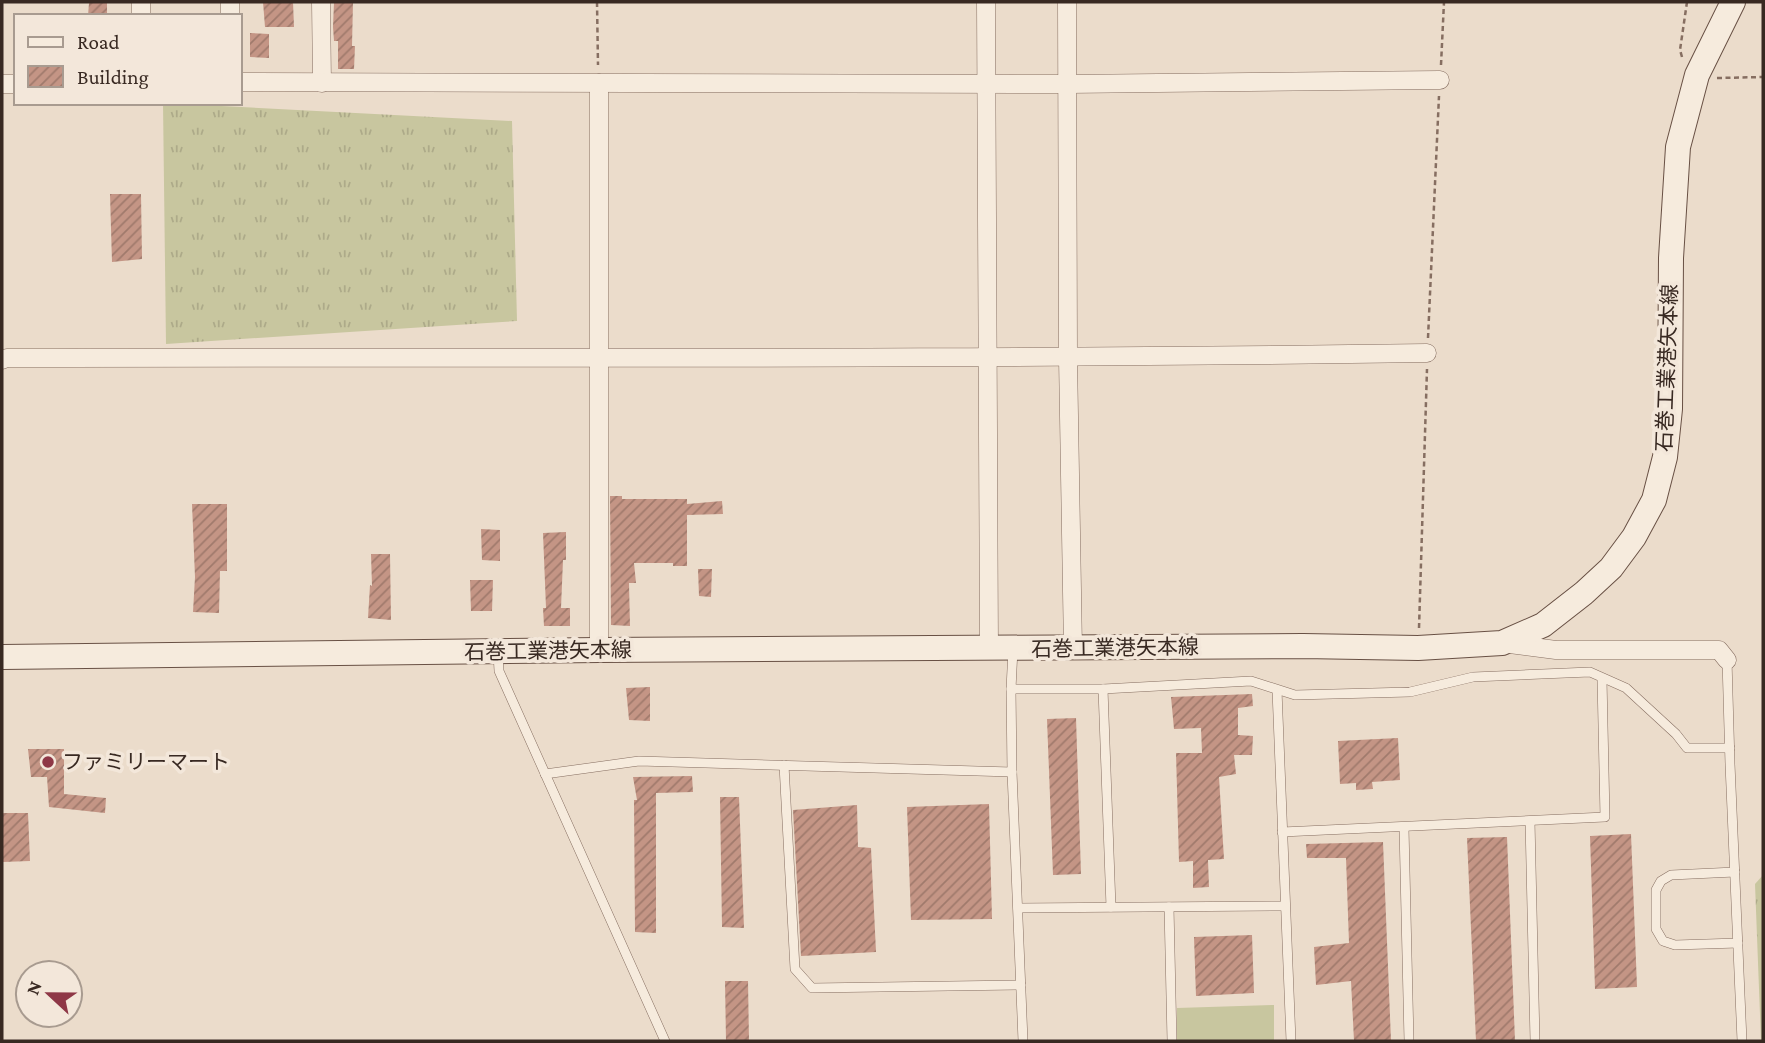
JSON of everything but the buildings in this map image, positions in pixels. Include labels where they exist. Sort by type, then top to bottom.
[{"type":"main road","name":"石巻工業港矢本線","points":[[2,657],[599,650],[1303,646],[1418,648],[1502,643],[1542,625],[1611,568],[1634,537],[1654,500],[1665,457],[1670,410],[1671,258],[1678,147],[1697,75],[1733,2]]},
{"type":"street","points":[[321,2],[322,83]]},
{"type":"street","points":[[986,2],[988,358],[1001,649]]},
{"type":"street","points":[[1067,2],[1068,358],[1073,649]]},
{"type":"street","points":[[242,82],[1067,84],[1440,80]]},
{"type":"street","points":[[598,83],[599,650]]},
{"type":"street","points":[[2,360],[1068,358],[1427,353]]},
{"type":"street","points":[[1502,643],[1556,650],[1719,650],[1727,660]]},
{"type":"lane","points":[[1001,649],[1011,689],[1023,1041]]},
{"type":"lane","points":[[498,652],[499,671],[665,1041]]},
{"type":"lane","points":[[1727,660],[1742,1041]]},
{"type":"lane","points":[[1011,689],[1103,689],[1251,681],[1295,695],[1410,692],[1473,677],[1590,672],[1626,688],[1676,734],[1687,748],[1730,748]]},
{"type":"lane","points":[[1282,832],[1605,817],[1602,679]]},
{"type":"lane","points":[[1103,689],[1111,907]]},
{"type":"lane","points":[[1277,690],[1291,1041]]},
{"type":"lane","points":[[545,774],[639,761],[1012,772]]},
{"type":"lane","points":[[784,765],[795,969],[812,988],[1021,985]]},
{"type":"lane","points":[[1530,821],[1535,1041]]},
{"type":"lane","points":[[1404,828],[1409,1041]]},
{"type":"lane","points":[[1735,872],[1671,874],[1661,881],[1656,890],[1656,929],[1663,940],[1675,945],[1738,943]]},
{"type":"lane","points":[[1169,906],[1172,1041]]},
{"type":"lane","points":[[1017,908],[1285,906]]},
{"type":"path","points":[[597,2],[598,83]]},
{"type":"path","points":[[1418,648],[1427,353],[1444,2]]},
{"type":"path","points":[[1687,2],[1680,51],[1684,66],[1697,75],[1763,77]]},
{"type":"green space","points":[[163,105],[512,121],[517,321],[166,344]]},
{"type":"green space","points":[[1763,875],[1763,1041],[1761,1041],[1755,884]]},
{"type":"green space","points":[[1274,1005],[1274,1041],[1177,1041],[1177,1008]]},
{"type":"place","name":"ファミリーマート","points":[[48,762]]}]
